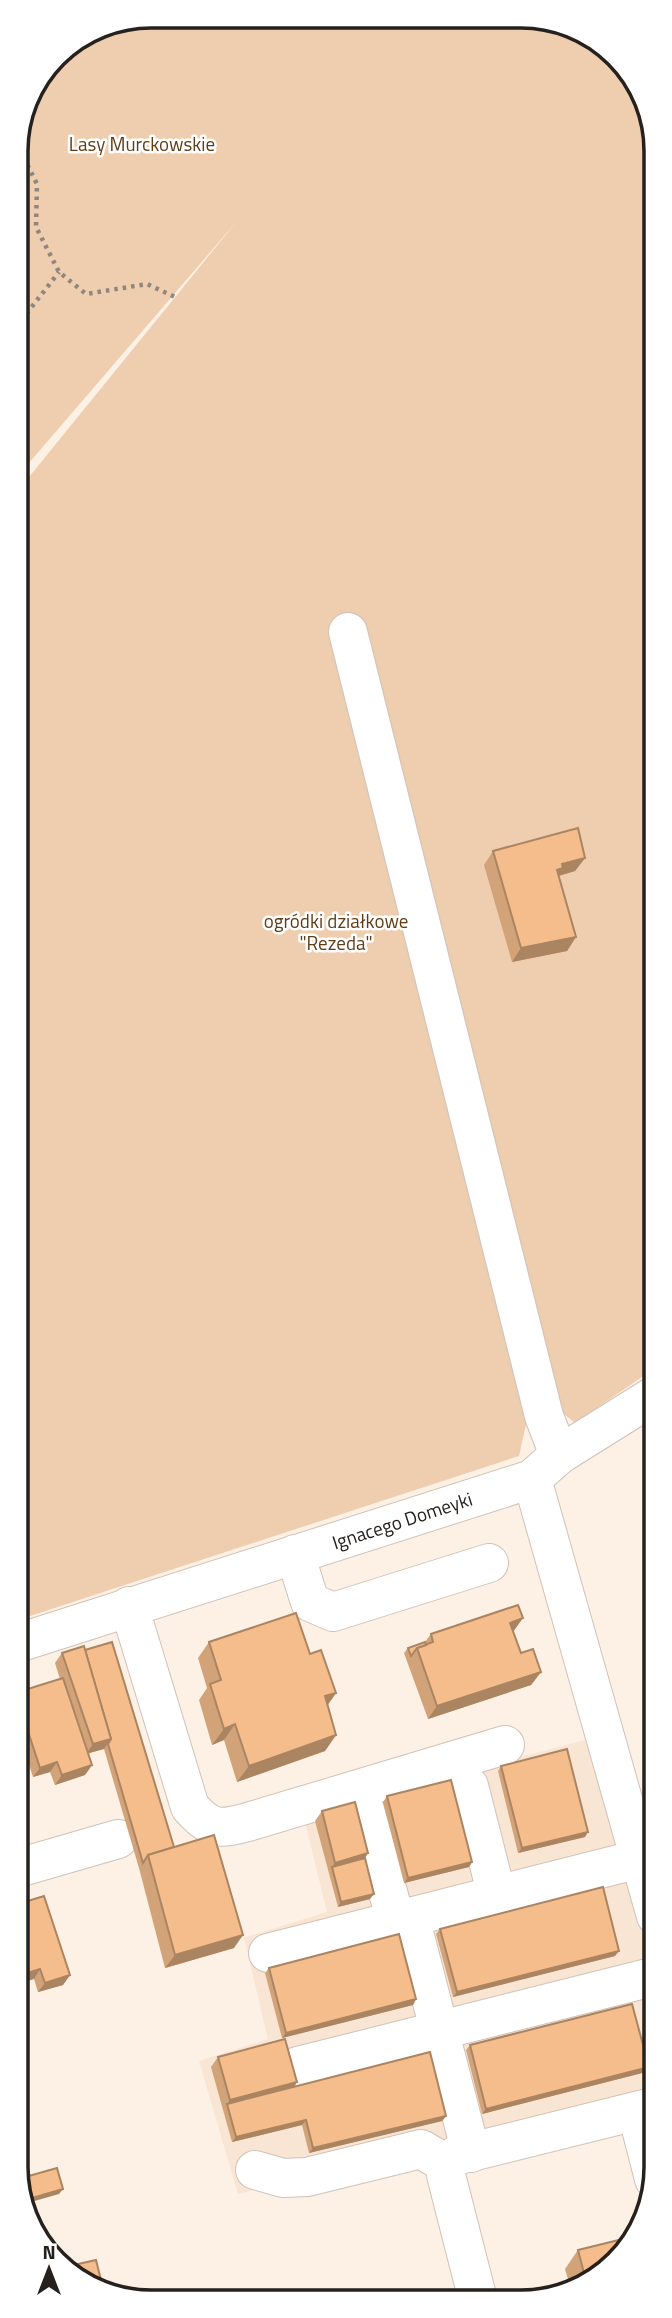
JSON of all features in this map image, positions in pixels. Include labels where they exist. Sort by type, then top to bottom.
[{"type":"street","points":[[348,632],[541,1402],[546,1467],[644,1876]]},
{"type":"street","name":"Ignacego Domeyki","points":[[28,1640],[295,1553],[546,1467],[644,1402]]},
{"type":"street","points":[[295,1553],[310,1602],[333,1612],[489,1563]]},
{"type":"street","points":[[130,1606],[190,1807],[205,1824],[224,1828],[248,1822],[505,1745]]},
{"type":"street","points":[[469,1786],[497,1896]]},
{"type":"street","points":[[365,1810],[439,2030],[458,2158],[446,2175],[475,2290]]},
{"type":"street","points":[[28,1865],[118,1839]]},
{"type":"street","points":[[268,1954],[639,1859]]},
{"type":"street","points":[[298,2066],[644,1979]]},
{"type":"street","points":[[255,2171],[283,2178],[307,2177],[421,2149],[458,2158],[644,2110]]},
{"type":"path","points":[[28,166],[37,184],[36,226],[59,272],[86,294],[147,284],[175,297]]},
{"type":"path","points":[[28,312],[59,272]]},
{"type":"shaded area","points":[[593,1738],[644,1918],[644,2091],[238,2194],[199,2061],[268,2039],[244,1938],[327,1912],[303,1814]]},
{"type":"green space","name":"ogródki działkowe \"Rezeda\"","points":[[151,28],[529,28],[545,30],[575,41],[602,59],[619,76],[637,112],[644,143],[644,1376],[575,1423],[558,1409],[526,1424],[519,1456],[28,1617],[28,478],[237,221],[28,464],[28,143],[37,104],[53,76],[76,53],[119,32]]},
{"type":"building","points":[[578,828],[585,858],[562,864],[563,868],[557,870],[576,937],[521,948],[493,851]]},
{"type":"building","points":[[518,1605],[523,1618],[510,1623],[521,1653],[533,1649],[541,1672],[437,1706],[417,1648],[433,1642],[431,1634]]},
{"type":"building","points":[[296,1613],[310,1654],[321,1650],[336,1693],[325,1696],[336,1735],[249,1766],[235,1724],[224,1729],[210,1684],[221,1680],[209,1642]]},
{"type":"building","points":[[112,1642],[174,1847],[148,1855],[143,1863],[108,1744],[111,1739],[85,1650]]},
{"type":"building","points":[[425,1642],[426,1645],[417,1648],[411,1656],[408,1648]]},
{"type":"building","points":[[84,1646],[111,1739],[93,1744],[62,1653]]},
{"type":"building","points":[[63,1678],[92,1765],[62,1775],[57,1762],[40,1768],[28,1731],[28,1689]]},
{"type":"building","points":[[567,1749],[588,1832],[522,1848],[501,1766]]},
{"type":"building","points":[[451,1780],[472,1862],[408,1878],[387,1796]]},
{"type":"building","points":[[355,1802],[368,1853],[335,1863],[322,1811]]},
{"type":"building","points":[[214,1835],[243,1935],[175,1955],[148,1855]]},
{"type":"building","points":[[365,1858],[374,1894],[341,1902],[332,1867]]},
{"type":"building","points":[[603,1887],[619,1951],[457,1992],[440,1929]]},
{"type":"building","points":[[44,1896],[70,1975],[45,1983],[40,1969],[28,1973],[28,1901]]},
{"type":"building","points":[[399,1934],[416,1999],[286,2033],[269,1968]]},
{"type":"building","points":[[632,2004],[644,2048],[644,2068],[486,2109],[470,2045]]},
{"type":"building","points":[[285,2039],[297,2082],[230,2100],[218,2057]]},
{"type":"building","points":[[430,2052],[446,2116],[313,2148],[306,2120],[236,2137],[227,2104]]},
{"type":"building","points":[[57,2168],[63,2189],[32,2198],[29,2176]]},
{"type":"building","points":[[620,2240],[602,2259],[584,2272],[578,2250]]},
{"type":"building","points":[[96,2260],[101,2278],[84,2270],[84,2263]]},
{"type":"park label","name":"Lasy Murckowskie","points":[[142,143]]}]
